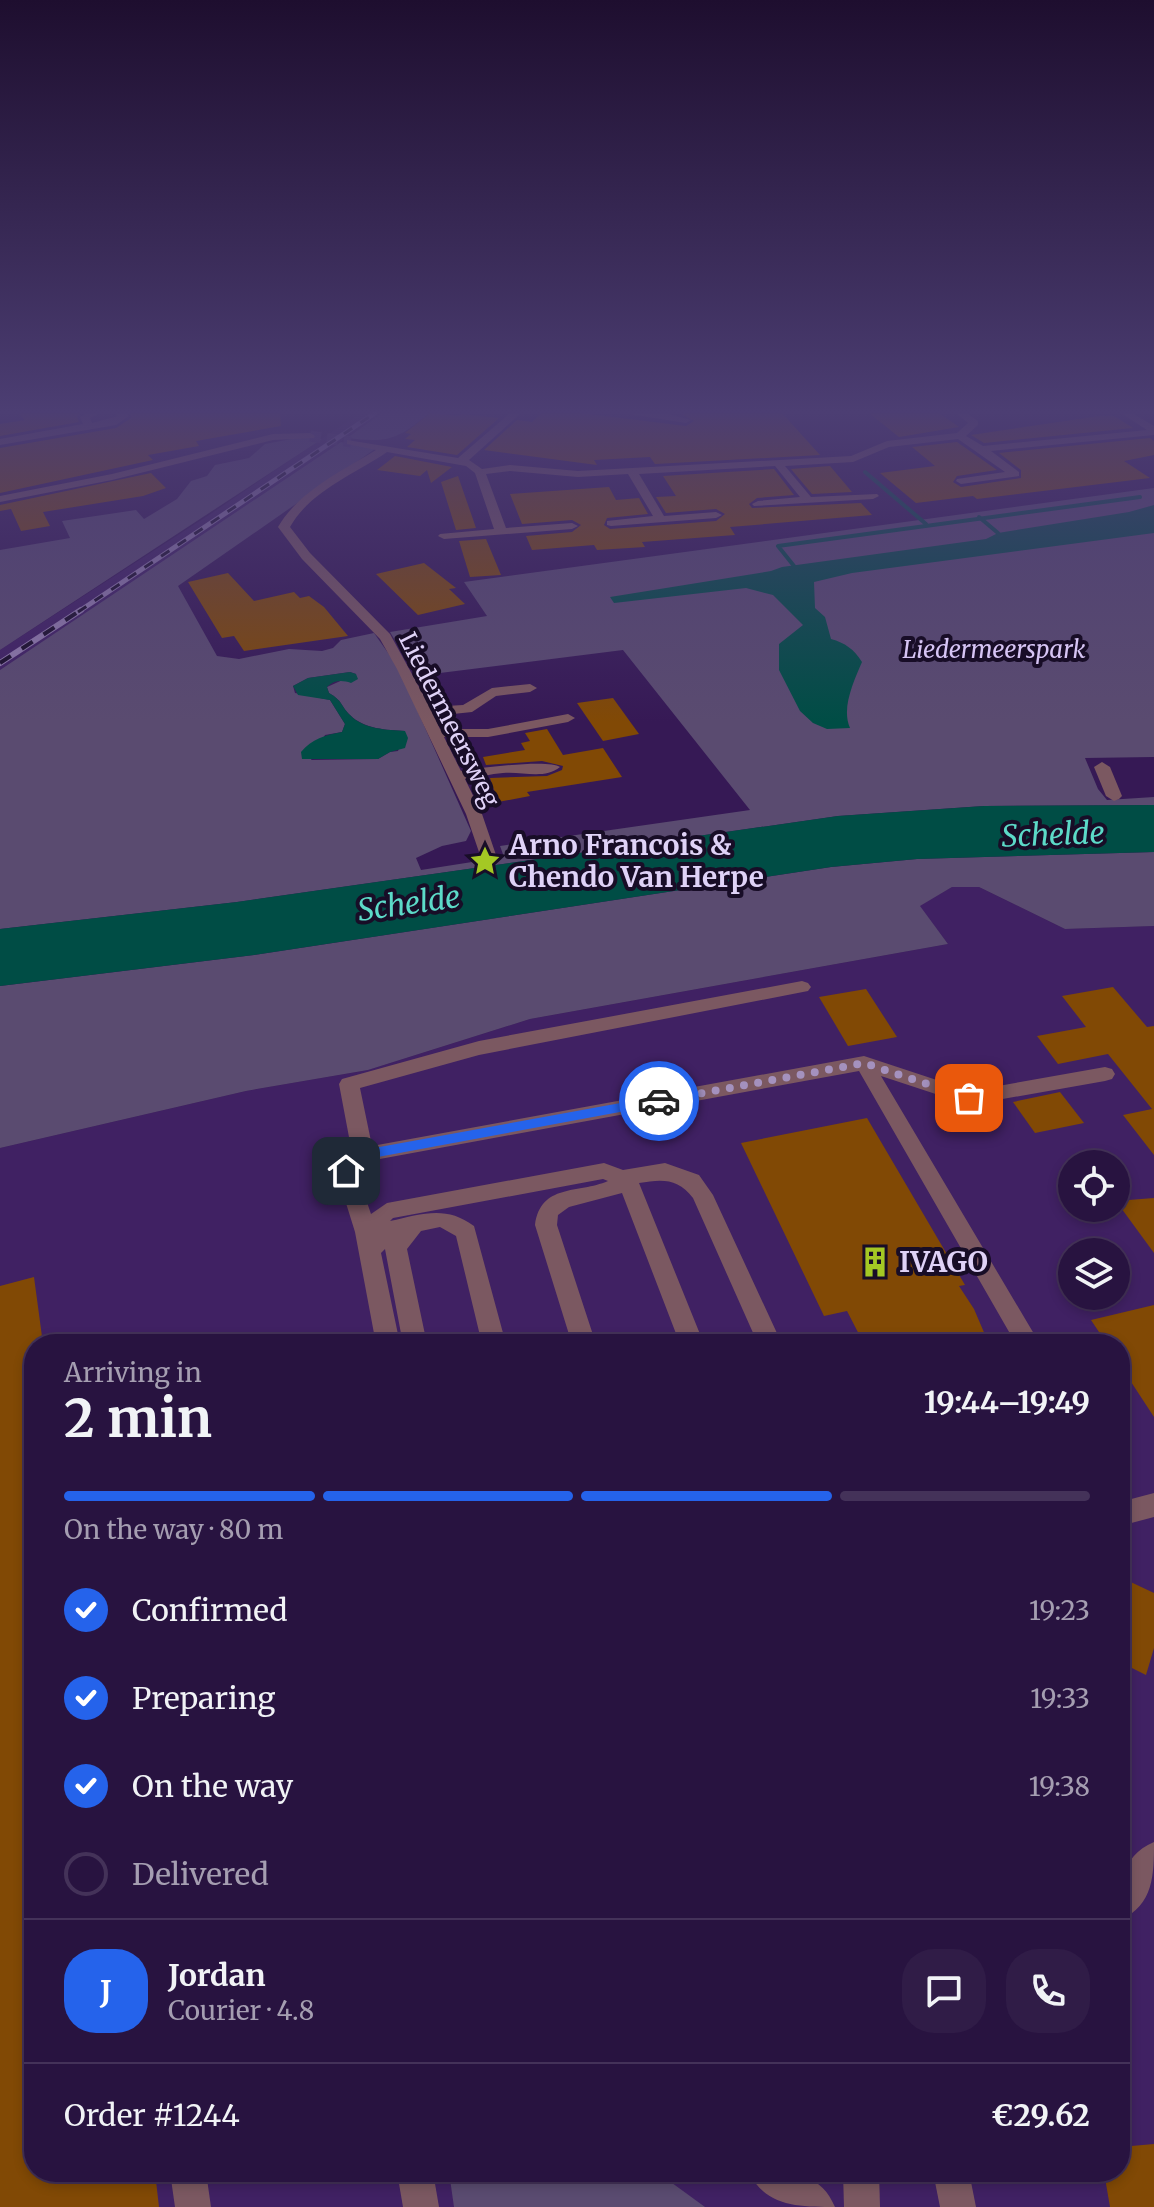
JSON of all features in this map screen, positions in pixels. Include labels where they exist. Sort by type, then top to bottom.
[{"type":"street","name":"Liedermeersweg","points":[[289,516],[284,527],[306,556],[385,637],[404,669],[457,776],[488,855]]},
{"type":"street","points":[[496,516],[501,531]]},
{"type":"street","points":[[611,523],[702,516]]},
{"type":"street","points":[[444,536],[572,526]]},
{"type":"street","points":[[425,712],[467,709],[492,692],[530,688]]},
{"type":"street","points":[[436,733],[488,733],[568,718]]},
{"type":"street","points":[[457,776],[507,768],[525,771],[552,767]]},
{"type":"street","points":[[1102,767],[1114,796]]},
{"type":"street","points":[[363,1155],[349,1084],[479,1048],[802,987]]},
{"type":"street","points":[[864,1063],[1022,1334]]},
{"type":"street","points":[[386,1334],[368,1242],[346,1171],[363,1155],[864,1063],[969,1098],[1105,1074]]},
{"type":"street","points":[[368,1242],[387,1211],[604,1171],[622,1178],[632,1190],[688,1334]]},
{"type":"street","points":[[581,1334],[546,1225],[548,1211],[563,1200],[613,1189],[622,1178],[665,1171],[692,1181],[702,1195],[765,1334]]},
{"type":"street","points":[[368,1242],[388,1230],[414,1224],[440,1219],[454,1223],[466,1232],[492,1334]]},
{"type":"street","points":[[413,1334],[396,1248],[414,1224]]},
{"type":"street","points":[[1130,1511],[1154,1505]]},
{"type":"street","points":[[1130,1890],[1154,1858]]},
{"type":"street","points":[[189,2182],[193,2207]]},
{"type":"street","points":[[417,2182],[421,2207]]},
{"type":"street","points":[[781,2182],[817,2207]]},
{"type":"street","points":[[861,2182],[862,2207]]},
{"type":"street","points":[[953,2182],[958,2207]]},
{"type":"shaded area","points":[[207,516],[233,516],[0,670],[0,650]]},
{"type":"shaded area","points":[[952,887],[979,887],[1065,929],[1154,926],[1154,2207],[0,2207],[0,1148],[246,1091],[368,1070],[530,1019],[948,944],[919,906]]},
{"type":"green space","points":[[96,516],[141,516],[144,519],[149,516],[205,516],[0,650],[0,550],[70,538],[62,521]]},
{"type":"green space","name":"Liedermeerspark","points":[[230,516],[279,516],[178,586],[217,656],[239,659],[289,649],[322,651],[333,648],[341,640],[374,633],[398,667],[471,831],[466,841],[442,846],[416,858],[421,870],[504,857],[500,846],[750,810],[623,650],[416,676],[390,632],[487,616],[464,582],[949,516],[1154,516],[1154,757],[1085,758],[1098,789],[1107,800],[1154,797],[1154,805],[984,806],[838,816],[237,902],[0,929],[0,670]],"holes":[[[350,672],[356,674],[327,687],[329,693],[356,720],[376,728],[405,731],[398,751],[378,759],[311,760],[325,735],[342,732],[345,724],[330,700],[295,693],[293,686],[308,678]]]},
{"type":"green space","points":[[1154,852],[1154,926],[1065,929],[979,887],[952,887],[920,906],[948,944],[530,1019],[368,1070],[246,1091],[0,1148],[0,986],[254,955],[831,867],[917,859]]},
{"type":"green space","points":[[450,2182],[671,2182],[705,2207],[454,2207]]},
{"type":"water","points":[[1104,516],[1154,516],[1154,533],[852,573],[814,582],[815,608],[825,617],[831,639],[849,647],[862,662],[848,703],[850,728],[827,729],[813,723],[800,711],[779,670],[779,644],[803,625],[773,595],[746,588],[614,603],[610,597],[782,567],[986,539],[998,533]]},
{"type":"water","points":[[350,672],[356,674],[358,679],[351,683],[332,683],[327,687],[329,693],[355,720],[376,728],[405,731],[408,738],[405,748],[378,759],[302,759],[301,752],[310,744],[324,736],[342,732],[345,724],[330,700],[298,695],[293,686],[308,678]]},
{"type":"water","name":"Schelde","points":[[1154,805],[1154,852],[917,859],[831,867],[254,955],[0,986],[0,929],[237,902],[838,816],[984,806]]},
{"type":"building","points":[[14,516],[45,516],[50,526],[21,531]]},
{"type":"building","points":[[452,516],[472,516],[476,528],[456,530]]},
{"type":"building","points":[[519,516],[628,516],[607,518],[604,525],[610,529],[716,521],[722,516],[860,516],[730,527],[735,535],[642,542],[645,547],[597,550],[594,545],[532,550],[526,536],[572,532],[581,525],[572,520],[522,524]]},
{"type":"building","points":[[486,539],[501,575],[470,577],[459,541]]},
{"type":"building","points":[[424,563],[456,588],[449,589],[465,604],[418,615],[376,574]]},
{"type":"building","points":[[228,573],[254,601],[294,592],[300,598],[309,596],[324,607],[348,636],[244,651],[234,636],[222,638],[188,582]]},
{"type":"building","points":[[613,698],[639,734],[603,741],[577,703]]},
{"type":"building","points":[[547,729],[563,755],[603,748],[622,777],[527,792],[530,796],[498,802],[490,778],[547,776],[562,770],[563,766],[542,761],[486,765],[483,757],[525,750],[521,743],[530,741],[525,733]]},
{"type":"building","points":[[1113,987],[1147,1027],[1154,1026],[1154,1155],[1123,1115],[1152,1109],[1108,1054],[1058,1064],[1037,1036],[1086,1027],[1062,996]]},
{"type":"building","points":[[866,989],[897,1037],[848,1046],[819,997]]},
{"type":"building","points":[[1060,1092],[1084,1123],[1035,1133],[1013,1102]]},
{"type":"building","points":[[867,1118],[965,1285],[959,1286],[985,1334],[859,1334],[847,1311],[824,1316],[741,1143]]},
{"type":"building","points":[[1154,1198],[1154,1253],[1130,1220],[1130,1200]]},
{"type":"building","points":[[34,1277],[42,1334],[24,1334],[24,2182],[156,2182],[159,2207],[0,2207],[0,1286]]},
{"type":"building","points":[[1154,1305],[1154,1417],[1130,1380],[1130,1334],[1100,1334],[1091,1320]]},
{"type":"building","points":[[1130,1582],[1154,1593],[1154,1648],[1146,1675],[1130,1667]]},
{"type":"building","points":[[1154,2144],[1154,2207],[1110,2207],[1106,2182],[1130,2182],[1130,2146]]},
{"type":"waterway","points":[[917,516],[926,524]]},
{"type":"waterway","points":[[981,519],[1000,516]]},
{"type":"waterway","points":[[794,566],[778,546],[981,519]]},
{"type":"waterway","points":[[981,519],[998,533]]},
{"type":"railway","points":[[80,610],[221,516]]},
{"type":"railway","points":[[0,663],[80,610]]},
{"type":"way so far","points":[[659,1101],[864,1063],[969,1098]]},
{"type":"place","name":"Arno Francois & Chendo Van Herpe","points":[[485,861]]},
{"type":"place","name":"IVAGO","points":[[875,1262]]},
{"type":"route","points":[[346,1171],[363,1155],[659,1101]]}]
